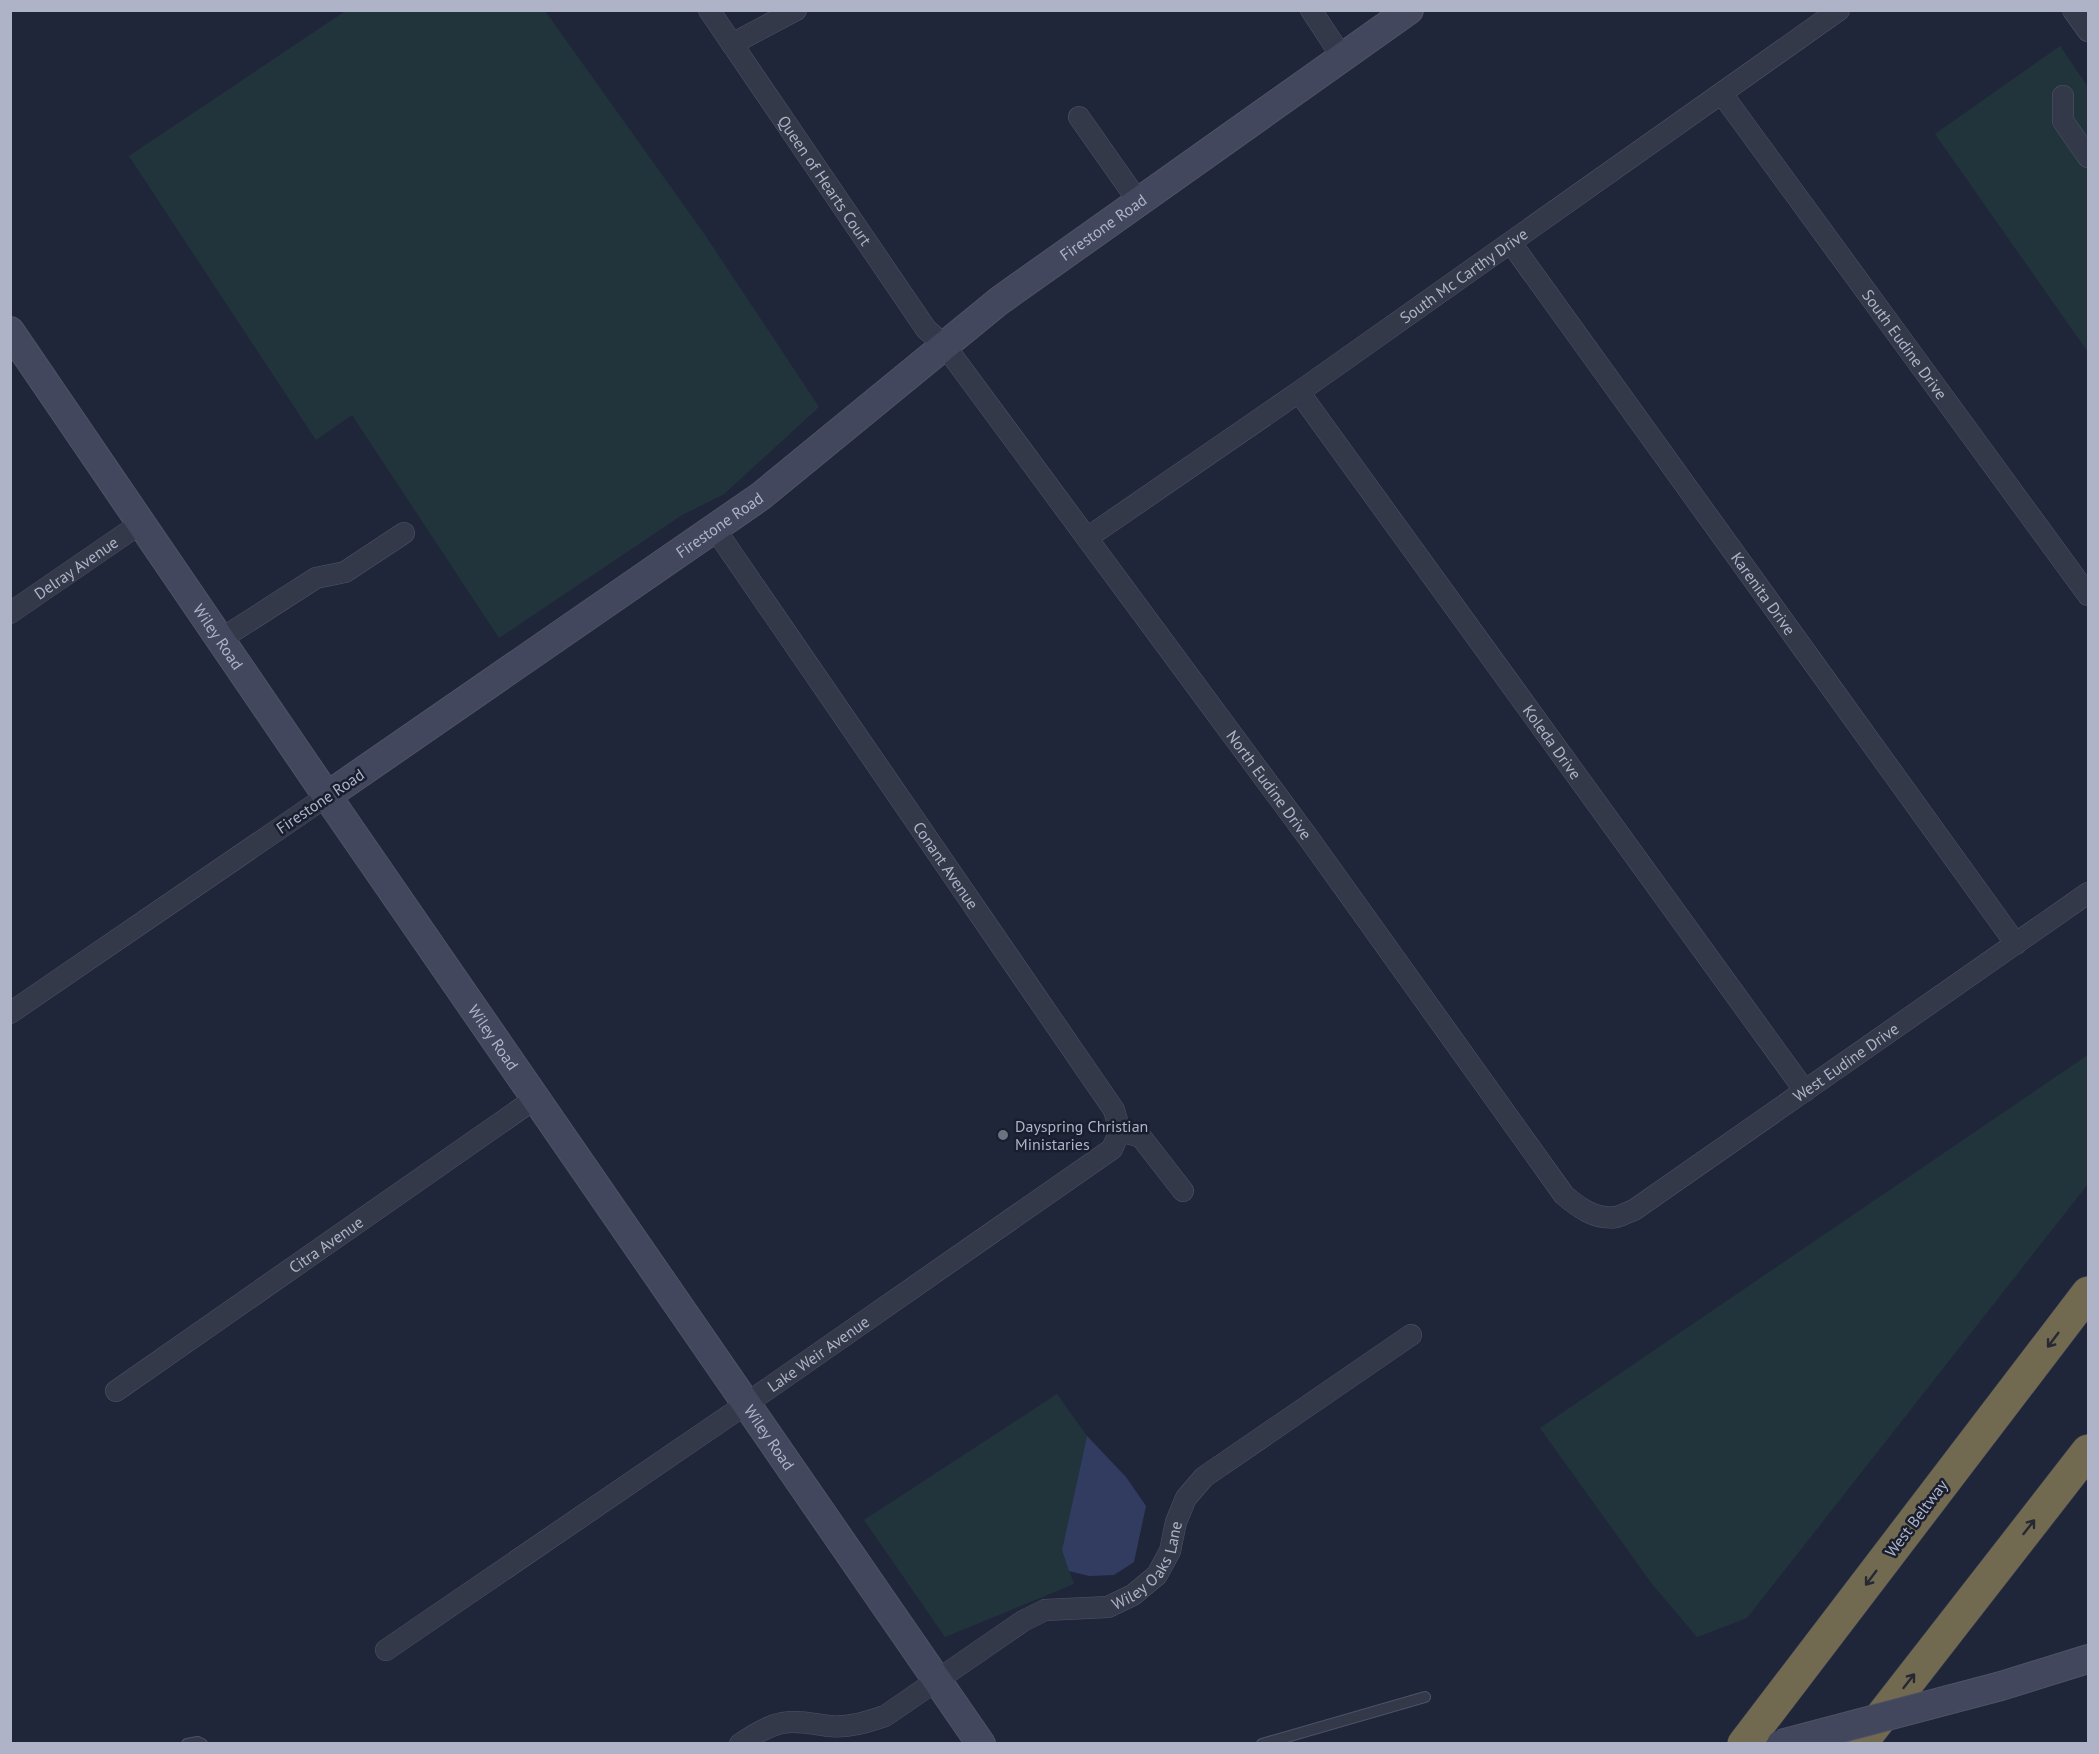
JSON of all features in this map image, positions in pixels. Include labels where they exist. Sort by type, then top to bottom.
[{"type":"highway","name":"West Beltway","points":[[1744,1743],[2088,1293]]},
{"type":"highway","points":[[1860,1743],[2088,1451]]},
{"type":"street","name":"Queen of Hearts Court","points":[[709,10],[926,329],[945,346]]},
{"type":"street","points":[[732,44],[796,10]]},
{"type":"street","points":[[1311,10],[1342,57]]},
{"type":"street","name":"Firestone Road","points":[[10,1013],[715,529],[761,496],[999,301],[1409,10]]},
{"type":"street","name":"South Mc Carthy Drive","points":[[1087,538],[1299,392],[1839,10]]},
{"type":"street","points":[[2073,10],[2088,31]]},
{"type":"street","name":"South Eudine Drive","points":[[1722,94],[2088,595]]},
{"type":"street","points":[[2063,96],[2063,121],[2088,156]]},
{"type":"street","points":[[1079,117],[1138,201]]},
{"type":"street","name":"Karenita Drive","points":[[1511,243],[2016,944]]},
{"type":"street","name":"Wiley Road","points":[[10,331],[327,796],[981,1743]]},
{"type":"street","name":"North Eudine Drive","points":[[945,346],[1310,840],[1564,1195],[1580,1209],[1598,1216]]},
{"type":"street","name":"Koleda Drive","points":[[1299,392],[1805,1091]]},
{"type":"street","name":"Delray Avenue","points":[[10,613],[141,523]]},
{"type":"street","name":"Conant Avenue","points":[[715,529],[1114,1110],[1120,1131]]},
{"type":"street","points":[[221,639],[316,578],[345,572],[404,532]]},
{"type":"street","name":"West Eudine Drive","points":[[1598,1216],[1616,1217],[1634,1210],[2088,893]]},
{"type":"street","name":"Citra Avenue","points":[[116,1391],[536,1098]]},
{"type":"street","points":[[1120,1131],[1140,1137],[1183,1191]]},
{"type":"street","name":"Lake Weir Avenue","points":[[386,1650],[746,1404],[1112,1149],[1120,1131]]},
{"type":"street","name":"Wiley Oaks Lane","points":[[740,1743],[758,1731],[781,1723],[802,1721],[832,1726],[862,1724],[885,1716],[1023,1621],[1045,1610],[1108,1607],[1133,1595],[1157,1575],[1170,1551],[1176,1522],[1186,1498],[1204,1478],[1411,1335]]},
{"type":"street","points":[[1781,1743],[2001,1686],[2088,1659]]},
{"type":"lane","points":[[1262,1743],[1425,1697]]},
{"type":"lane","points":[[187,1743],[202,1743]]},
{"type":"shaded area","points":[[347,10],[545,11],[705,235],[819,407],[724,494],[682,515],[499,638],[352,415],[316,440],[129,156]]},
{"type":"shaded area","points":[[2060,46],[2088,87],[2088,352],[1935,134]]},
{"type":"shaded area","points":[[2088,1055],[2088,1184],[1747,1618],[1697,1637],[1652,1584],[1540,1428]]},
{"type":"shaded area","points":[[1057,1394],[1087,1436],[1062,1550],[1074,1584],[945,1637],[864,1520]]},
{"type":"water","points":[[1087,1436],[1126,1477],[1146,1506],[1134,1562],[1114,1575],[1089,1576],[1069,1571],[1062,1550]]},
{"type":"place","name":"Dayspring Christian Ministaries","points":[[1003,1135]]}]
